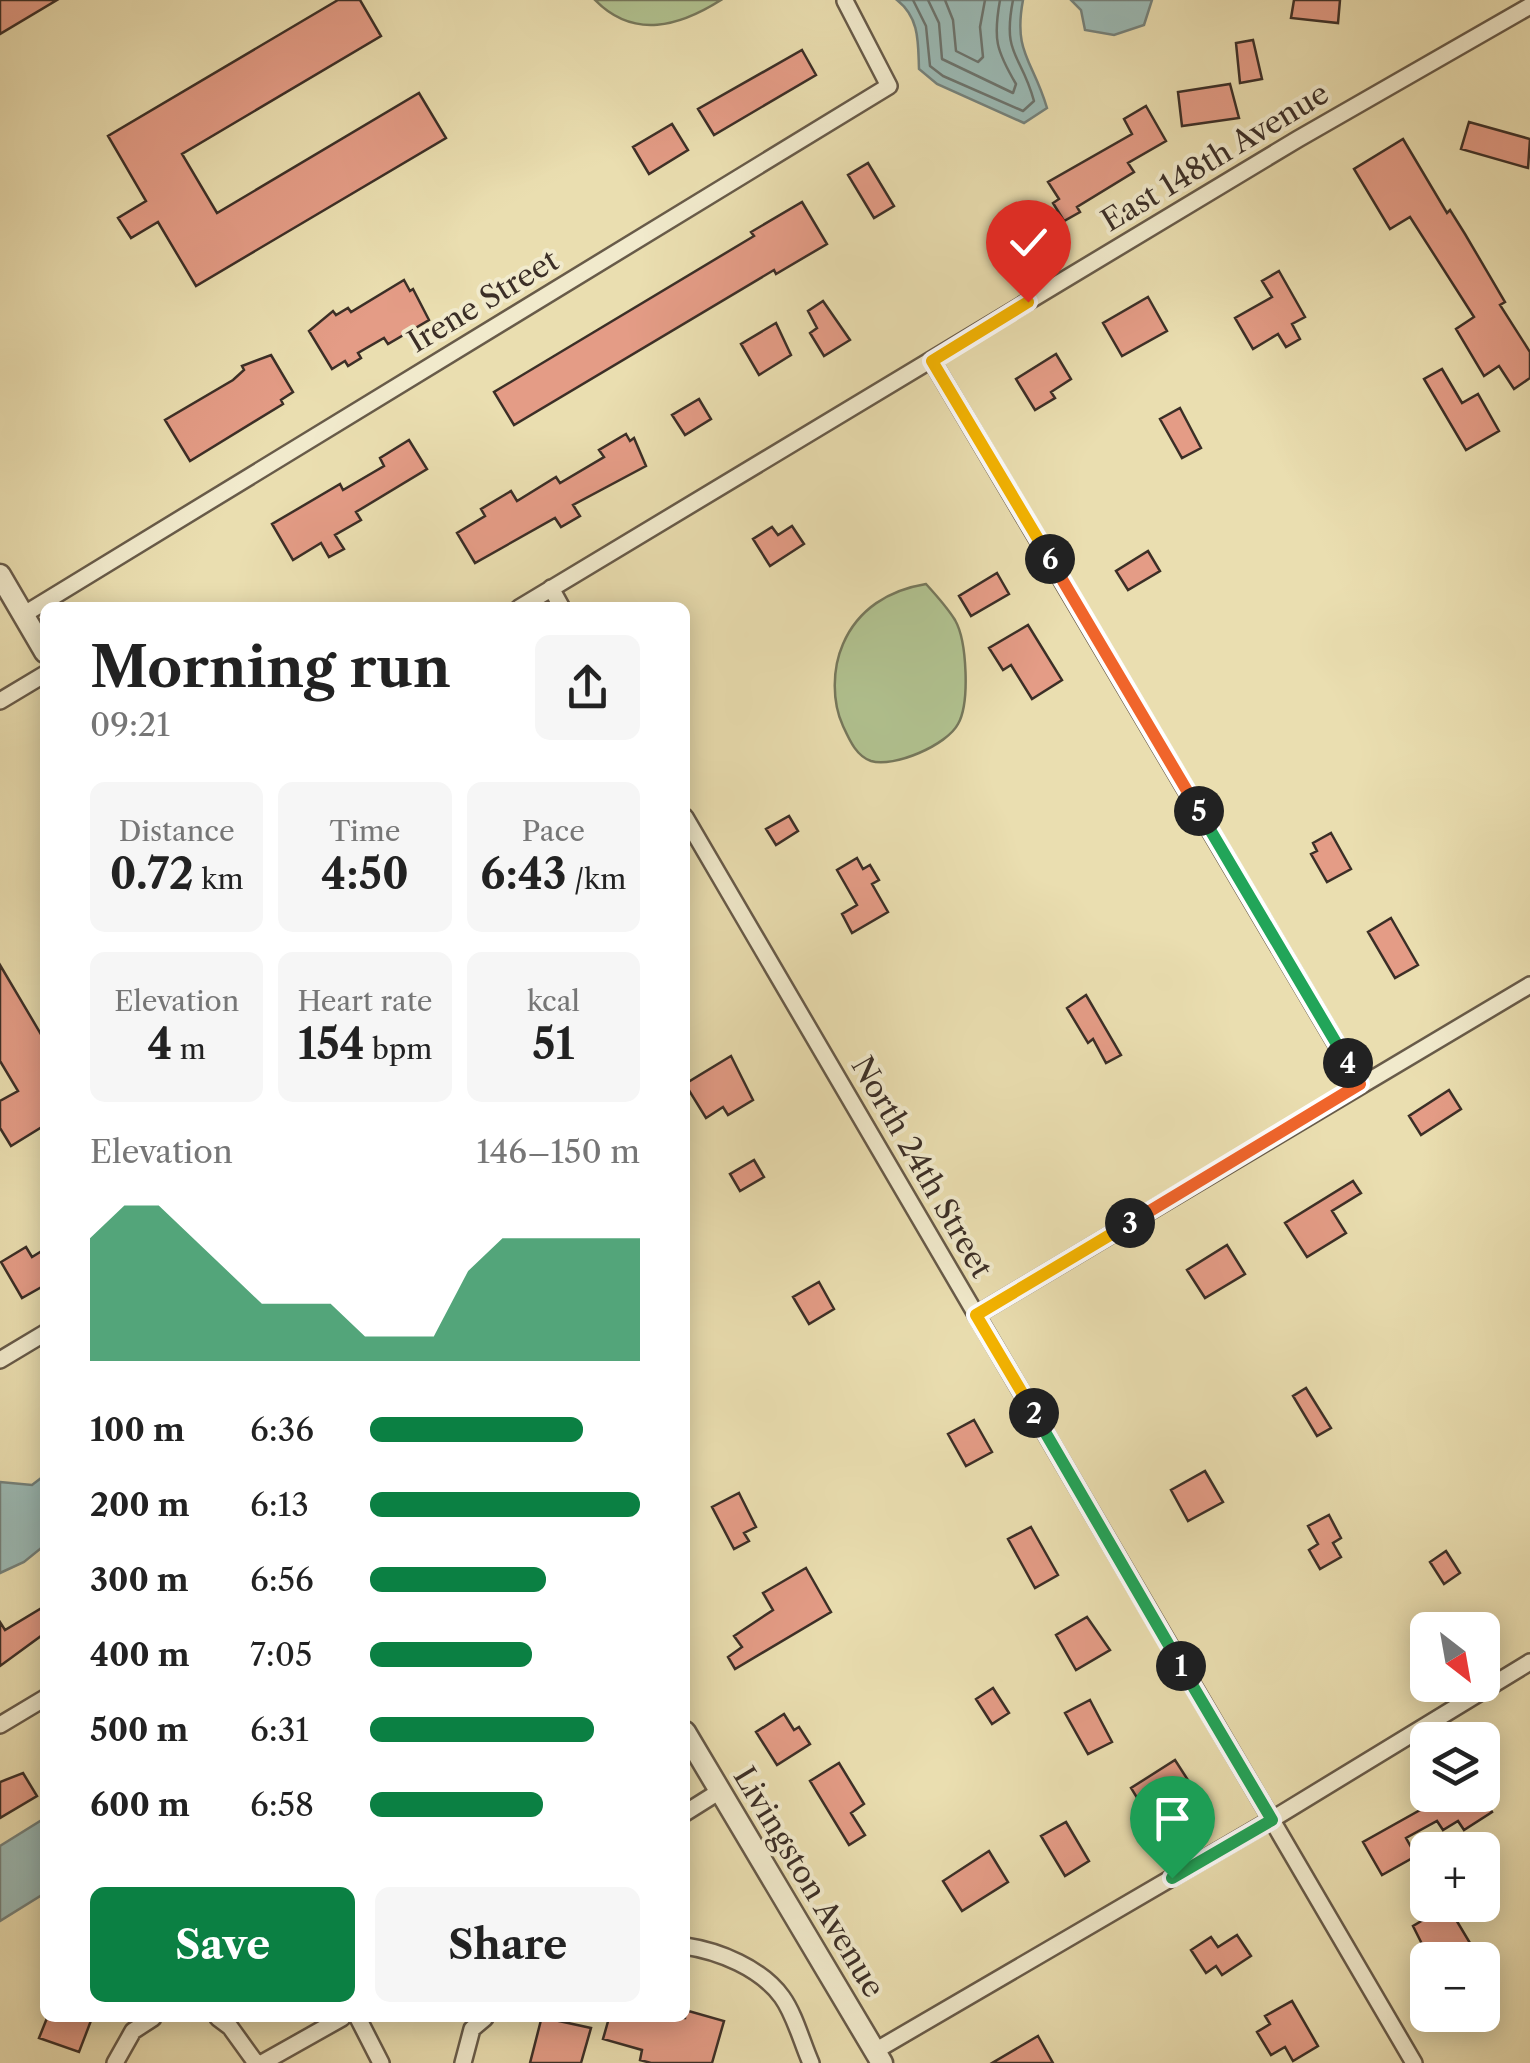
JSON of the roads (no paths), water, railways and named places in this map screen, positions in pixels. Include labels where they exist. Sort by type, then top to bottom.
[{"type":"street","name":"Irene Street","points":[[45,602],[889,86],[845,1]]},
{"type":"street","name":"East 148th Avenue","points":[[529,602],[1282,148],[1530,6]]},
{"type":"street","points":[[932,361],[1360,1084]]},
{"type":"street","points":[[0,575],[40,643]]},
{"type":"street","points":[[551,588],[559,602]]},
{"type":"street","name":"Irene Street","points":[[24,615],[40,605]]},
{"type":"street","points":[[0,700],[40,677]]},
{"type":"street","name":"North 24th Street","points":[[690,826],[1414,2063]]},
{"type":"street","points":[[976,1315],[1530,985]]},
{"type":"street","points":[[0,1360],[40,1336]]},
{"type":"street","points":[[878,2057],[1530,1662]]},
{"type":"street","points":[[0,1725],[40,1701]]},
{"type":"street","name":"Livingston Avenue","points":[[690,1740],[878,2057]]},
{"type":"street","points":[[690,1809],[720,1791]]},
{"type":"street","points":[[690,1947],[714,1950],[756,1974],[782,1997],[811,2063]]},
{"type":"street","points":[[115,2063],[133,2031],[147,2022]]},
{"type":"street","points":[[223,2022],[259,2063],[335,2022]]},
{"type":"street","points":[[360,2022],[381,2063]]},
{"type":"street","points":[[463,2063],[472,2029],[480,2022]]},
{"type":"water","points":[[897,0],[1023,0],[1023,45],[1047,108],[1024,123],[937,84],[919,69],[914,23]]},
{"type":"water","points":[[1071,0],[1152,0],[1144,25],[1114,35],[1085,30],[1081,10]]},
{"type":"water","points":[[40,1479],[40,1549],[0,1573],[0,1482],[32,1485]]},
{"type":"water","points":[[40,1821],[40,1896],[0,1921],[0,1846]]}]
